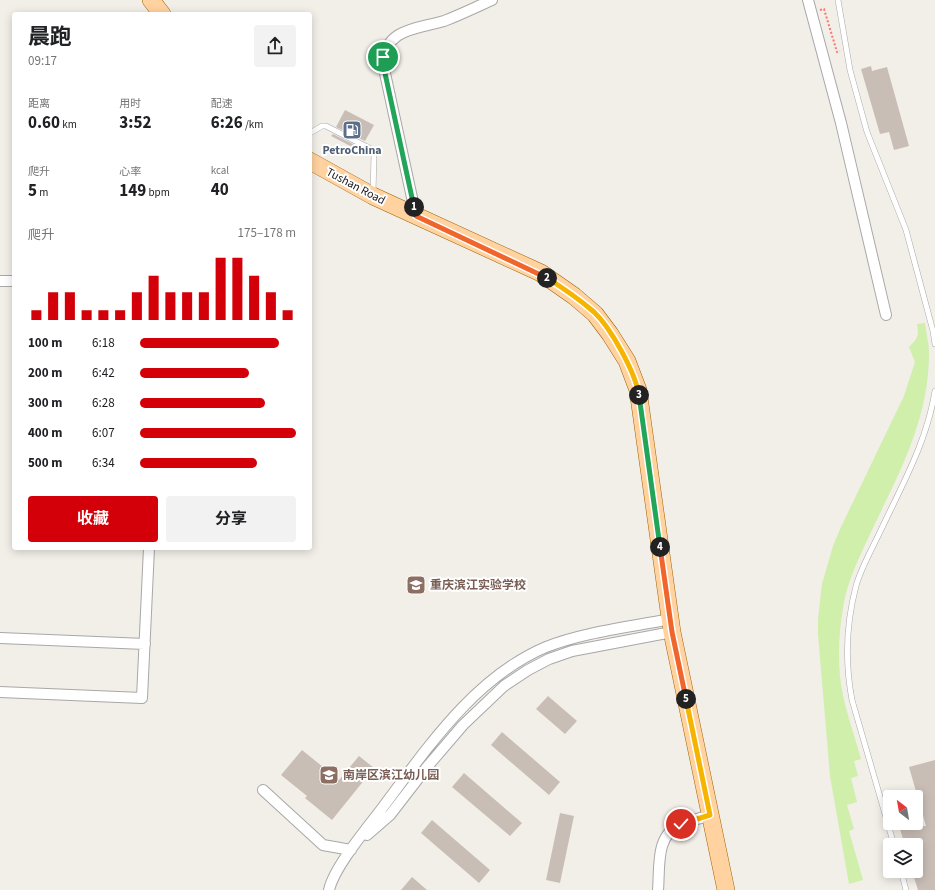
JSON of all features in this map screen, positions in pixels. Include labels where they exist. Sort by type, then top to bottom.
[{"type":"main road","points":[[151,0],[160,12]]},
{"type":"main road","name":"Tushan Road","points":[[312,162],[373,196],[541,273],[569,292],[595,314],[627,361],[638,390],[671,626],[726,890]]},
{"type":"street","points":[[416,216],[383,64],[385,48],[390,41],[407,30],[445,20],[492,0]]},
{"type":"street","points":[[808,0],[841,123],[886,314]]},
{"type":"street","points":[[0,281],[12,281]]},
{"type":"street","points":[[0,692],[142,698],[149,550]]},
{"type":"street","points":[[329,890],[334,875],[351,850],[390,815],[427,767],[463,725],[504,686],[528,670],[549,659],[572,651],[671,626]]},
{"type":"street","points":[[0,638],[145,644]]},
{"type":"street","points":[[263,790],[323,845],[351,850]]},
{"type":"street","points":[[658,890],[661,847],[668,833],[681,824],[710,815]]},
{"type":"lane","points":[[838,0],[850,70],[867,132],[906,230],[933,331],[935,344]]},
{"type":"lane","points":[[312,133],[322,126],[326,126],[371,149],[374,154],[373,196]]},
{"type":"lane","points":[[892,838],[852,700],[848,679],[848,635],[850,612],[856,586],[865,563],[919,450],[932,411],[935,391]]},
{"type":"lane","points":[[903,878],[906,890]]},
{"type":"path","points":[[812,12],[824,9],[836,52]]},
{"type":"green space","points":[[925,323],[929,349],[928,378],[918,424],[902,467],[854,569],[845,598],[842,616],[839,642],[841,687],[861,759],[854,761],[858,776],[851,778],[857,802],[847,805],[854,829],[849,831],[863,880],[849,884],[830,776],[818,634],[822,584],[833,546],[841,527],[904,396],[915,362],[909,347],[917,337],[917,324]]},
{"type":"building","points":[[871,66],[872,71],[887,67],[909,146],[894,150],[889,132],[880,134],[861,69]]},
{"type":"building","name":"PetroChina","points":[[345,110],[374,125],[365,141],[336,127]]},
{"type":"building","points":[[333,134],[361,148],[360,151],[331,136]]},
{"type":"building","points":[[548,696],[577,721],[565,734],[536,709]]},
{"type":"building","points":[[502,732],[560,782],[549,795],[491,745]]},
{"type":"building","points":[[302,750],[339,780],[359,756],[374,768],[332,820],[305,798],[307,796],[281,775]]},
{"type":"building","points":[[935,760],[935,890],[918,890],[914,878],[923,878],[923,838],[903,838],[900,830],[923,830],[923,826],[926,826],[923,816],[923,790],[916,790],[909,767]]},
{"type":"building","points":[[464,773],[522,823],[510,836],[452,787]]},
{"type":"building","points":[[560,813],[574,816],[560,883],[546,880]]},
{"type":"building","points":[[432,820],[490,870],[479,883],[421,833]]},
{"type":"building","points":[[412,877],[427,890],[401,890]]},
{"type":"place","name":"PetroChina","points":[[352,130]]},
{"type":"place","name":"重庆滨江实验学校","points":[[416,585]]},
{"type":"place","name":"南岸区滨江幼儿园","points":[[329,775]]},
{"type":"route","points":[[383,57],[383,64],[416,216],[541,273],[574,296],[595,314],[627,361],[638,390],[672,632],[710,815],[681,824]]}]
